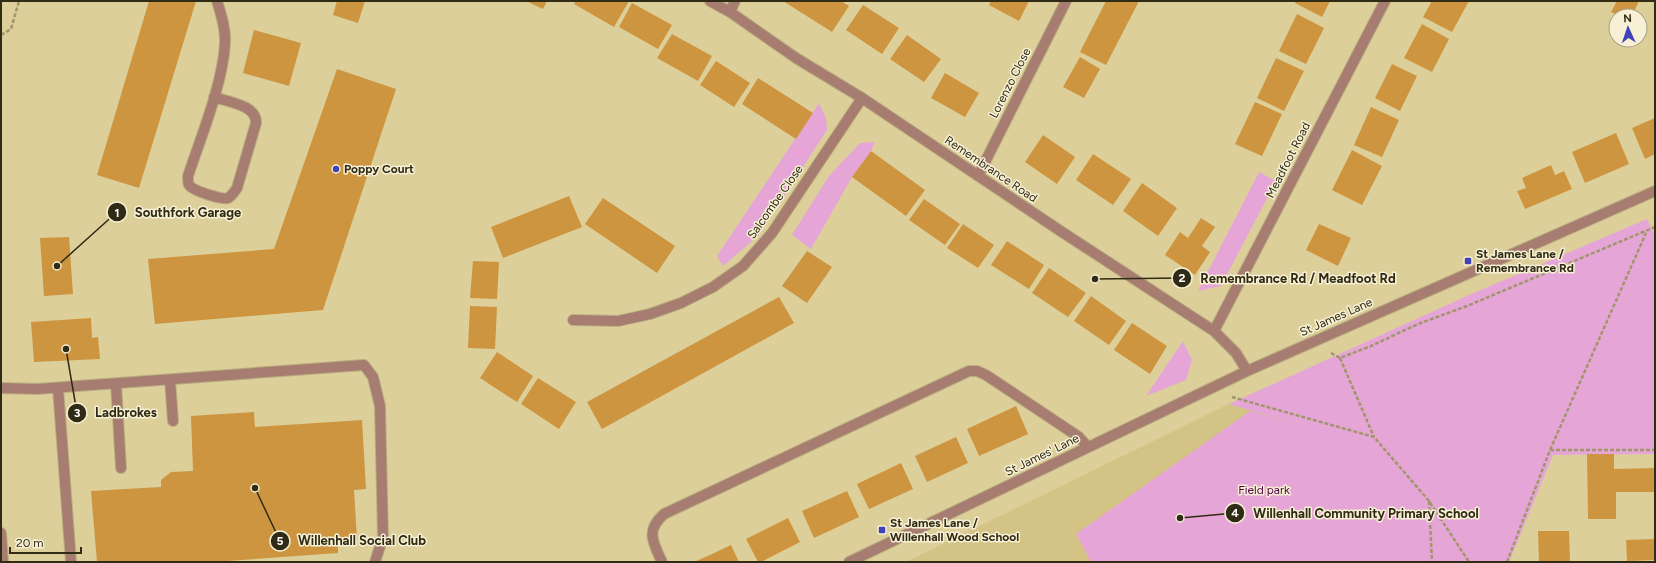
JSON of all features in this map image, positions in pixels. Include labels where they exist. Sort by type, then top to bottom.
[{"type":"street","points":[[214,97],[248,108],[256,117],[256,123],[237,188],[228,198],[223,198],[196,190],[190,186],[188,181],[188,176],[214,97],[222,63],[225,42],[222,19],[217,1]]},
{"type":"street","name":"Remembrance Road","points":[[710,1],[730,12],[796,58],[862,98],[1214,331],[1236,353],[1247,371]]},
{"type":"street","points":[[730,12],[735,1]]},
{"type":"street","name":"Lorenzo Close","points":[[978,176],[1066,1]]},
{"type":"street","name":"Meadfoot Road","points":[[1214,331],[1385,1]]},
{"type":"street","name":"Salcombe Close","points":[[573,320],[618,321],[650,314],[681,303],[714,287],[743,266],[772,234],[862,98]]},
{"type":"street","name":"St James Lane","points":[[1247,371],[1655,191]]},
{"type":"street","points":[[1,388],[58,388],[364,366],[373,377],[380,406],[383,538],[375,562]]},
{"type":"street","points":[[662,562],[652,540],[652,530],[656,522],[664,514],[969,371],[977,371],[986,375],[1067,429],[1088,447]]},
{"type":"street","name":"St James' Lane","points":[[849,562],[1247,371]]},
{"type":"street","points":[[170,380],[173,421]]},
{"type":"street","points":[[116,384],[121,468]]},
{"type":"street","points":[[58,388],[71,562]]},
{"type":"street","points":[[1,533],[4,562]]},
{"type":"path","points":[[1,35],[11,29],[19,1]]},
{"type":"path","points":[[1340,358],[1371,346],[1418,324],[1467,306],[1655,228]]},
{"type":"path","points":[[1506,562],[1550,450],[1646,232]]},
{"type":"path","points":[[1311,342],[1340,358],[1374,437],[1429,501],[1469,562]]},
{"type":"path","points":[[1206,390],[1374,437]]},
{"type":"path","points":[[1550,450],[1655,450]]},
{"type":"path","points":[[1429,501],[1432,562]]},
{"type":"shaded area","name":"Field park","points":[[1229,404],[1363,442],[1343,562],[906,562]]},
{"type":"green space","points":[[819,103],[826,118],[827,130],[758,236],[723,266],[717,256]]},
{"type":"green space","points":[[875,142],[871,151],[852,177],[811,249],[792,235],[829,176],[860,143]]},
{"type":"green space","points":[[1259,172],[1276,181],[1221,286],[1198,291]]},
{"type":"green space","points":[[1647,219],[1655,236],[1655,454],[1553,455],[1509,562],[1091,562],[1076,534],[1250,411],[1308,427],[1229,404],[1469,295]]},
{"type":"green space","points":[[1183,341],[1192,360],[1186,380],[1146,396]]},
{"type":"building","points":[[149,1],[196,1],[139,188],[97,175]]},
{"type":"building","points":[[337,1],[365,1],[358,23],[333,15]]},
{"type":"building","points":[[526,1],[547,1],[543,9]]},
{"type":"building","points":[[576,1],[629,1],[614,27],[574,4]]},
{"type":"building","points":[[783,1],[841,1],[849,6],[832,32]]},
{"type":"building","points":[[991,1],[1029,1],[1019,21],[989,5]]},
{"type":"building","points":[[1106,1],[1139,1],[1106,65],[1080,52]]},
{"type":"building","points":[[1296,1],[1330,1],[1322,17],[1295,3]]},
{"type":"building","points":[[1432,1],[1469,1],[1452,32],[1423,17]]},
{"type":"building","points":[[1617,1],[1639,1],[1636,8],[1613,8]]},
{"type":"building","points":[[632,3],[672,25],[658,49],[619,27]]},
{"type":"building","points":[[863,5],[899,28],[882,54],[846,30]]},
{"type":"building","points":[[1297,14],[1324,28],[1306,64],[1279,51]]},
{"type":"building","points":[[1422,24],[1449,39],[1432,72],[1404,58]]},
{"type":"building","points":[[254,30],[301,43],[289,86],[243,73]]},
{"type":"building","points":[[672,34],[712,56],[698,81],[657,58]]},
{"type":"building","points":[[907,35],[941,59],[924,82],[890,59]]},
{"type":"building","points":[[1080,57],[1100,69],[1084,98],[1063,87]]},
{"type":"building","points":[[1276,58],[1304,71],[1284,111],[1257,98]]},
{"type":"building","points":[[716,61],[750,83],[734,107],[700,85]]},
{"type":"building","points":[[1392,64],[1417,76],[1400,111],[1375,98]]},
{"type":"building","name":"Poppy Court","points":[[337,69],[396,89],[323,310],[155,324],[148,259],[274,249]]},
{"type":"building","points":[[945,73],[979,93],[965,117],[931,98]]},
{"type":"building","points":[[758,78],[813,113],[796,139],[742,104]]},
{"type":"building","points":[[1255,102],[1282,114],[1262,156],[1235,144]]},
{"type":"building","points":[[1371,107],[1399,120],[1382,157],[1354,145]]},
{"type":"building","points":[[1655,118],[1655,154],[1645,159],[1632,128]]},
{"type":"building","points":[[1616,133],[1629,164],[1585,183],[1572,152]]},
{"type":"building","points":[[1043,135],[1075,157],[1057,184],[1025,162]]},
{"type":"building","points":[[1352,150],[1382,166],[1362,205],[1332,190]]},
{"type":"building","points":[[871,151],[925,190],[906,216],[852,177]]},
{"type":"building","points":[[1093,154],[1131,179],[1113,205],[1076,180]]},
{"type":"building","points":[[1551,165],[1555,175],[1564,171],[1572,189],[1525,209],[1517,191],[1526,188],[1522,178]]},
{"type":"building","points":[[1142,183],[1177,208],[1158,236],[1123,211]]},
{"type":"building","points":[[569,196],[582,227],[503,258],[491,227]]},
{"type":"building","points":[[603,198],[675,246],[657,273],[585,224]]},
{"type":"building","points":[[924,199],[960,224],[945,245],[909,220]]},
{"type":"building","points":[[1201,218],[1215,227],[1202,246],[1210,252],[1195,275],[1165,255],[1180,232],[1188,238]]},
{"type":"building","points":[[963,224],[994,245],[978,268],[947,248]]},
{"type":"building","points":[[1319,224],[1351,238],[1338,266],[1306,250]]},
{"type":"building","points":[[69,237],[73,294],[44,296],[40,238]]},
{"type":"building","points":[[1007,241],[1044,265],[1029,289],[991,265]]},
{"type":"building","points":[[807,251],[832,267],[807,303],[782,286]]},
{"type":"building","points":[[473,261],[499,262],[497,299],[470,298]]},
{"type":"building","points":[[1049,268],[1086,293],[1068,317],[1032,293]]},
{"type":"building","points":[[1091,296],[1126,321],[1109,345],[1074,321]]},
{"type":"building","points":[[779,297],[794,323],[602,429],[587,402]]},
{"type":"building","points":[[470,306],[497,307],[495,349],[468,348]]},
{"type":"building","points":[[91,318],[92,338],[98,337],[100,359],[34,362],[31,322]]},
{"type":"building","points":[[1132,323],[1167,346],[1150,374],[1114,350]]},
{"type":"building","points":[[497,352],[533,376],[517,402],[480,378]]},
{"type":"building","points":[[538,378],[576,402],[559,429],[521,404]]},
{"type":"building","points":[[1016,406],[1028,434],[979,456],[967,429]]},
{"type":"building","points":[[254,412],[255,427],[362,420],[366,489],[354,490],[357,540],[338,541],[338,553],[214,562],[97,562],[91,491],[161,487],[161,480],[171,472],[193,471],[191,416]]},
{"type":"building","points":[[956,437],[968,463],[927,482],[915,456]]},
{"type":"building","points":[[1587,454],[1614,454],[1614,469],[1655,468],[1655,492],[1616,492],[1616,519],[1588,519]]},
{"type":"building","points":[[901,463],[913,489],[869,509],[857,484]]},
{"type":"building","points":[[847,491],[859,517],[814,538],[802,511]]},
{"type":"building","points":[[788,518],[800,542],[761,562],[758,562],[746,539]]},
{"type":"building","points":[[1538,531],[1569,531],[1570,562],[1539,562]]},
{"type":"building","points":[[1655,539],[1655,560],[1627,561],[1626,540]]},
{"type":"building","points":[[731,545],[739,562],[694,562],[710,555]]},
{"type":"place","name":"Poppy Court","points":[[336,169]]},
{"type":"place","name":"St James Lane / Remembrance Rd","points":[[1468,261]]},
{"type":"place","name":"Southfork Garage","points":[[57,266]]},
{"type":"place","name":"Remembrance Rd / Meadfoot Rd","points":[[1095,279]]},
{"type":"place","name":"Ladbrokes","points":[[66,349]]},
{"type":"place","name":"Willenhall Social Club","points":[[255,488]]},
{"type":"place","name":"Willenhall Community Primary School","points":[[1180,518]]},
{"type":"place","name":"St James Lane / Willenhall Wood School","points":[[882,530]]}]
